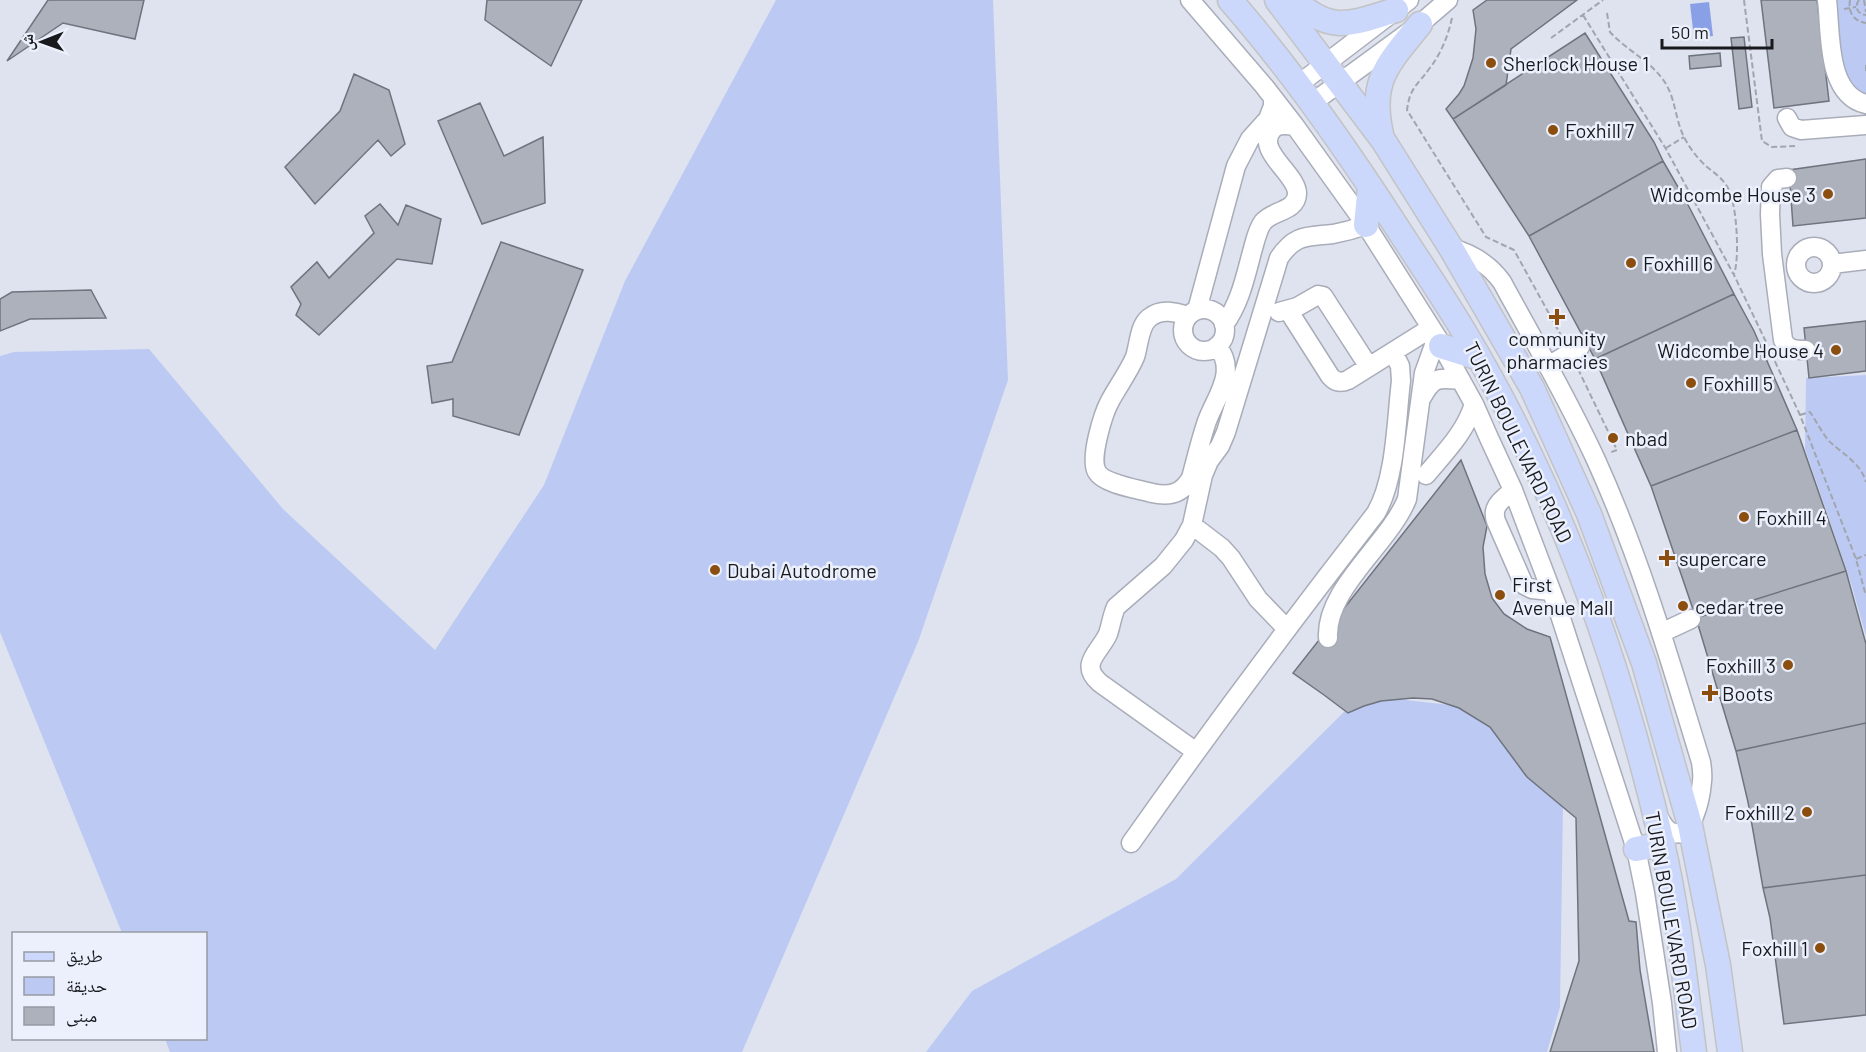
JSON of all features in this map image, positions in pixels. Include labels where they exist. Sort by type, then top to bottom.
[{"type":"main road","name":"TURIN BOULEVARD ROAD","points":[[1230,0],[1306,94],[1371,186],[1463,330],[1543,483],[1573,552],[1623,696],[1640,756],[1663,844],[1675,912],[1694,1052]]},
{"type":"main road","name":"TURIN BOULEVARD ROAD","points":[[1277,0],[1383,140],[1451,248],[1532,388],[1589,514],[1644,663],[1690,825],[1718,965],[1731,1048]]},
{"type":"main road","points":[[1294,0],[1306,11],[1324,20],[1345,24],[1402,5]]},
{"type":"main road","points":[[1383,140],[1377,115],[1380,82],[1392,60],[1420,24]]},
{"type":"main road","points":[[1366,225],[1371,186]]},
{"type":"main road","points":[[1463,330],[1476,333],[1482,338],[1517,400],[1526,401],[1532,388]]},
{"type":"main road","points":[[1436,337],[1479,358]]},
{"type":"main road","points":[[1636,849],[1663,844]]},
{"type":"street","points":[[1190,0],[1295,126],[1366,225],[1461,380],[1513,490],[1551,591],[1636,849],[1645,943],[1667,1052]]},
{"type":"street","points":[[1827,0],[1833,64],[1837,78],[1849,96],[1866,104]]},
{"type":"street","points":[[1333,73],[1420,24],[1446,1]]},
{"type":"street","points":[[1306,94],[1333,73],[1402,5]]},
{"type":"street","points":[[1224,325],[1232,314],[1240,295],[1260,227],[1268,217],[1292,205],[1297,194],[1294,183],[1272,153],[1263,135],[1271,113],[1273,98]]},
{"type":"street","points":[[1787,117],[1792,127],[1801,130],[1866,125]]},
{"type":"street","points":[[1217,346],[1225,358],[1226,373],[1220,397],[1206,424],[1188,484],[1179,492],[1160,495],[1110,482],[1101,477],[1095,468],[1094,458],[1104,416],[1110,399],[1128,372],[1146,321],[1161,312],[1193,313],[1209,310],[1218,315],[1224,325],[1224,336],[1217,346],[1207,351],[1196,350],[1191,347],[1183,332],[1185,321],[1193,313],[1236,166],[1244,148],[1263,135],[1283,124],[1295,126]]},
{"type":"street","points":[[1787,177],[1778,179],[1771,187],[1768,270],[1783,340],[1789,348],[1806,350]]},
{"type":"street","points":[[1195,751],[1095,679],[1090,667],[1093,656],[1107,636],[1112,614],[1121,600],[1144,584],[1163,566],[1184,540],[1192,525],[1203,475],[1223,439],[1279,258],[1291,244],[1301,237],[1342,232],[1366,225]]},
{"type":"street","points":[[1811,247],[1823,249],[1832,264],[1829,275],[1814,283],[1802,279],[1796,269],[1797,257],[1811,247]]},
{"type":"street","points":[[1451,248],[1480,260],[1502,282],[1596,459],[1635,558],[1701,762],[1702,782],[1690,825],[1682,832],[1671,832],[1665,827],[1652,806]]},
{"type":"street","points":[[1832,264],[1866,260]]},
{"type":"street","points":[[1768,270],[1796,269]]},
{"type":"street","points":[[1262,311],[1288,310],[1318,295],[1323,296],[1369,367]]},
{"type":"street","points":[[1288,310],[1333,379],[1345,382],[1393,352],[1436,337]]},
{"type":"street","points":[[1328,638],[1329,618],[1336,600],[1404,508],[1409,488],[1427,361],[1436,337]]},
{"type":"street","points":[[1548,366],[1575,350]]},
{"type":"street","points":[[1131,843],[1195,751],[1286,628],[1376,513],[1389,481],[1401,381],[1400,366],[1393,352]]},
{"type":"street","points":[[1421,398],[1429,384],[1435,380],[1441,378],[1461,380]]},
{"type":"street","points":[[1426,475],[1461,434],[1474,405]]},
{"type":"street","points":[[1461,434],[1472,432],[1489,438]]},
{"type":"street","points":[[1513,490],[1495,508],[1493,512],[1496,521],[1524,585],[1532,589],[1551,591]]},
{"type":"street","points":[[1192,525],[1222,548],[1258,599],[1286,628]]},
{"type":"street","points":[[1661,633],[1691,619]]},
{"type":"path","points":[[1551,38],[1603,0]]},
{"type":"path","points":[[1744,0],[1762,141],[1772,147],[1796,146]]},
{"type":"path","points":[[1850,0],[1849,8],[1853,17],[1857,21],[1866,23]]},
{"type":"path","points":[[1859,0],[1857,10],[1861,14],[1866,14],[1864,0]]},
{"type":"path","points":[[1446,1],[1452,18],[1444,43],[1430,68],[1412,89],[1407,110],[1486,237],[1514,250],[1575,350],[1617,450],[1596,459]]},
{"type":"path","points":[[1606,13],[1610,32],[1653,68],[1666,84],[1684,137],[1700,159],[1725,182],[1733,197],[1737,256],[1734,275]]},
{"type":"path","points":[[1583,15],[1666,148],[1734,275],[1800,415],[1856,559],[1866,594]]},
{"type":"path","points":[[1866,65],[1866,74]]},
{"type":"path","points":[[1666,148],[1684,137]]},
{"type":"path","points":[[1800,415],[1810,412],[1829,441],[1853,461],[1866,482]]},
{"type":"path","points":[[1856,559],[1866,555]]},
{"type":"green space","name":"Dubai Autodrome","points":[[776,0],[993,0],[1008,380],[918,642],[742,1052],[170,1052],[165,1040],[207,1040],[207,932],[122,932],[0,632],[0,356],[14,352],[149,349],[283,509],[435,650],[544,485],[625,281]]},
{"type":"green space","points":[[1825,0],[1866,0],[1866,106],[1842,96]]},
{"type":"green space","points":[[1866,375],[1866,636],[1850,580],[1805,449],[1806,378]]},
{"type":"green space","points":[[1361,695],[1477,708],[1563,804],[1560,1007],[1547,1052],[926,1052],[972,991],[1176,879]]},
{"type":"water","points":[[1709,2],[1713,36],[1694,38],[1690,4]]},
{"type":"building","points":[[48,0],[144,0],[135,39],[63,23],[7,61]]},
{"type":"building","points":[[487,0],[582,0],[551,66],[485,20]]},
{"type":"building","name":"Sherlock House 1","points":[[1487,0],[1577,0],[1511,49],[1506,85],[1453,119],[1446,109],[1464,86],[1473,58],[1476,29],[1473,10]]},
{"type":"building","points":[[1761,0],[1817,0],[1829,101],[1774,108]]},
{"type":"building","name":"Foxhill 7","points":[[1585,33],[1654,142],[1663,161],[1529,236],[1453,119]]},
{"type":"building","points":[[1744,37],[1752,107],[1739,109],[1731,38]]},
{"type":"building","points":[[1720,53],[1721,66],[1690,69],[1689,56]]},
{"type":"building","points":[[354,74],[389,90],[405,144],[391,156],[378,140],[315,204],[285,167],[340,111]]},
{"type":"building","points":[[480,103],[504,156],[543,137],[545,203],[482,224],[438,121]]},
{"type":"building","name":"Widcombe House 3","points":[[1866,159],[1866,218],[1793,226],[1789,170]]},
{"type":"building","name":"Foxhill 6","points":[[1663,161],[1734,294],[1595,359],[1529,236]]},
{"type":"building","points":[[380,204],[398,225],[406,205],[441,219],[432,264],[397,259],[319,335],[296,315],[301,304],[291,287],[317,262],[329,278],[374,233],[365,216]]},
{"type":"building","points":[[501,242],[583,270],[519,435],[453,416],[453,399],[432,403],[427,366],[452,362]]},
{"type":"building","points":[[91,290],[106,318],[30,319],[0,331],[0,299],[12,292]]},
{"type":"building","name":"Foxhill 5","points":[[1734,294],[1754,331],[1797,430],[1651,486],[1595,359]]},
{"type":"building","name":"Widcombe House 4","points":[[1866,321],[1866,371],[1809,378],[1804,328]]},
{"type":"building","name":"Foxhill 4","points":[[1797,430],[1846,571],[1696,618],[1651,486]]},
{"type":"building","points":[[1461,460],[1487,526],[1483,547],[1485,574],[1492,598],[1504,614],[1527,629],[1550,637],[1629,921],[1636,922],[1640,970],[1654,1052],[1550,1052],[1579,961],[1576,818],[1527,777],[1490,727],[1459,708],[1432,699],[1381,701],[1348,713],[1293,673]]},
{"type":"building","name":"Foxhill 3","points":[[1846,571],[1866,644],[1866,723],[1736,751],[1696,618]]},
{"type":"building","name":"Foxhill 2","points":[[1866,723],[1866,875],[1763,888],[1748,802],[1736,751]]},
{"type":"building","name":"Foxhill 1","points":[[1866,875],[1866,1015],[1784,1024],[1770,918],[1763,888]]},
{"type":"place","name":"Sherlock House 1","points":[[1491,63]]},
{"type":"place","name":"Foxhill 7","points":[[1553,130]]},
{"type":"place","name":"Widcombe House 3","points":[[1828,194]]},
{"type":"place","name":"Foxhill 6","points":[[1631,263]]},
{"type":"place","name":"community pharmacies","points":[[1557,317]]},
{"type":"place","name":"Widcombe House 4","points":[[1836,350]]},
{"type":"place","name":"Foxhill 5","points":[[1691,383]]},
{"type":"place","name":"nbad","points":[[1613,438]]},
{"type":"place","name":"Foxhill 4","points":[[1744,517]]},
{"type":"place","name":"supercare","points":[[1667,558]]},
{"type":"place","name":"Dubai Autodrome","points":[[715,570]]},
{"type":"place","name":"First Avenue Mall","points":[[1500,595]]},
{"type":"place","name":"cedar tree","points":[[1683,606]]},
{"type":"place","name":"Foxhill 3","points":[[1788,665]]},
{"type":"place","name":"Boots","points":[[1710,693]]},
{"type":"place","name":"Foxhill 2","points":[[1807,812]]},
{"type":"place","name":"Foxhill 1","points":[[1820,948]]}]
